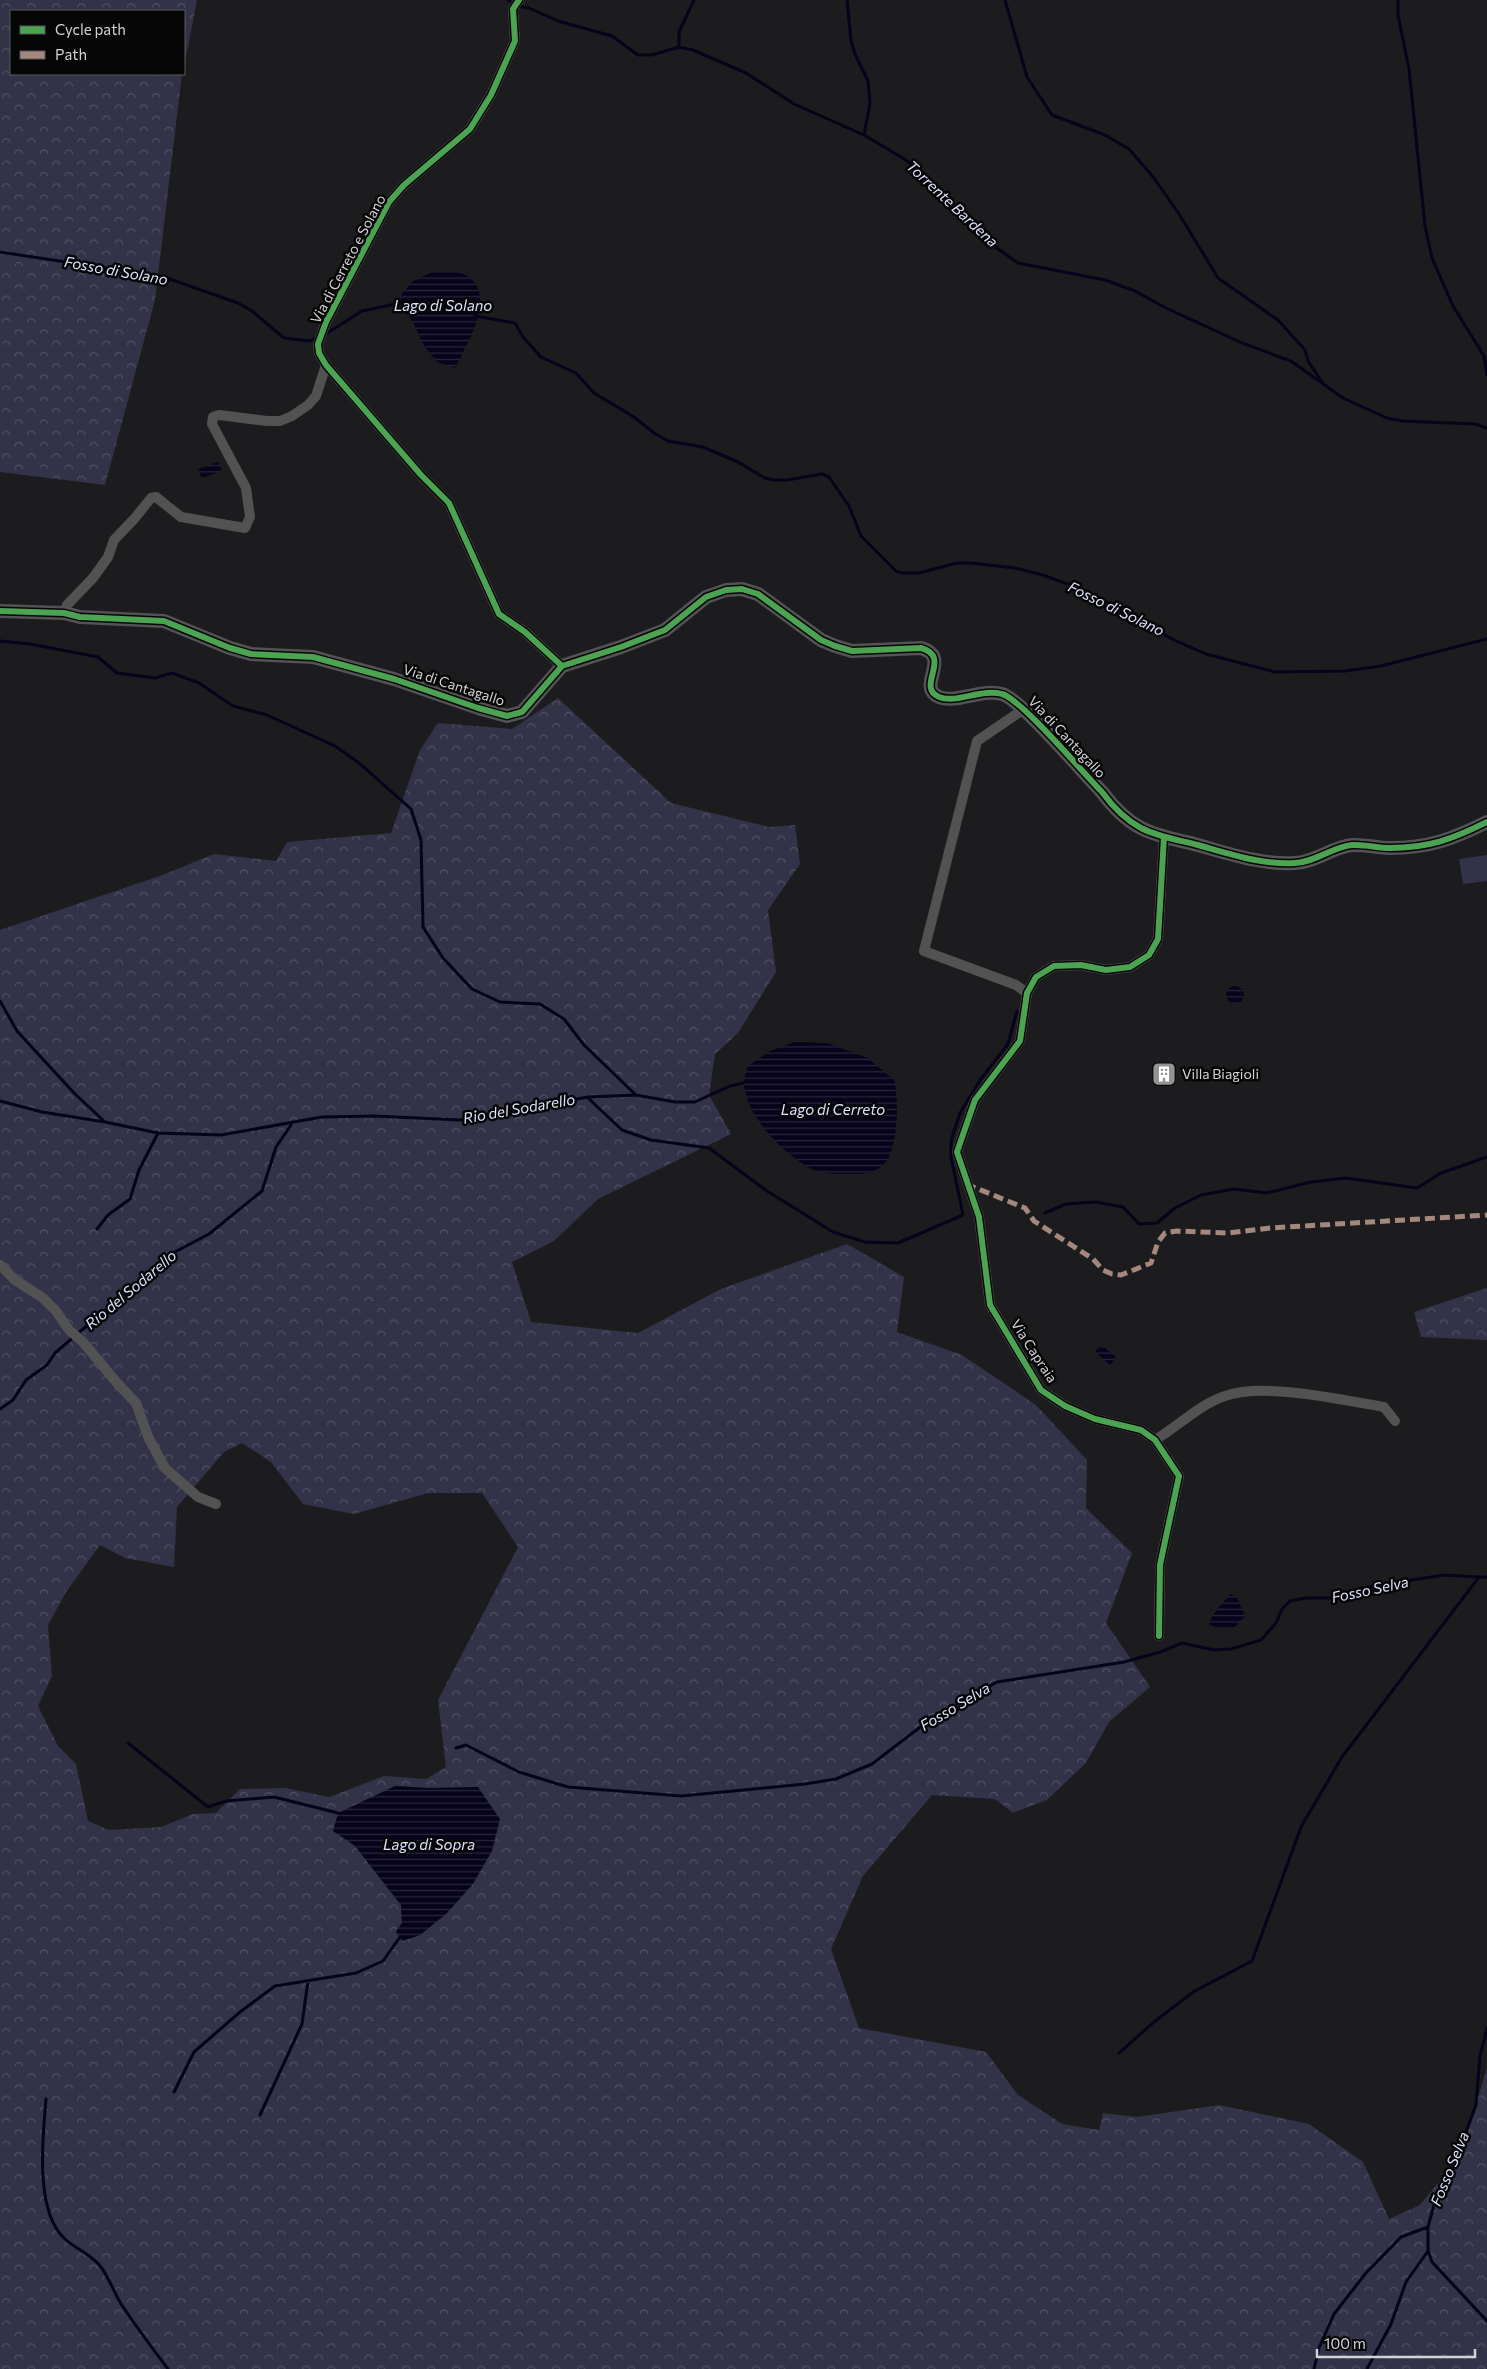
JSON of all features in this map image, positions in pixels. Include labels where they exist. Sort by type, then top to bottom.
[{"type":"street","name":"Via di Cerreto e Solano","points":[[516,4],[516,41],[491,95],[470,129],[404,185],[389,202],[326,322],[318,344],[326,365],[421,475],[449,503],[499,614],[525,632],[562,666]]},
{"type":"street","points":[[64,613],[67,605],[93,578],[108,557],[114,540],[151,498],[156,497],[180,517],[245,528],[250,517],[246,488],[212,424],[213,417],[219,415],[280,420],[292,416],[308,405],[316,396],[326,365]]},
{"type":"street","name":"Via di Cantagallo","points":[[0,611],[64,613],[80,618],[164,621],[251,654],[313,657],[394,679],[506,716],[522,712],[562,666],[665,630],[706,597],[726,590],[742,589],[758,594],[821,640],[835,646],[852,651],[921,648],[928,650],[934,655],[935,662],[930,683],[932,690],[937,696],[945,699],[988,691],[1013,698],[1115,809],[1141,828],[1164,836],[1246,858],[1295,863],[1313,860],[1350,845],[1388,848],[1431,846],[1455,838],[1487,822]]},
{"type":"street","points":[[1024,709],[977,741],[924,950],[1016,985],[1027,994],[1036,977],[1054,966],[1081,965],[1106,970],[1130,967],[1149,955],[1158,940],[1164,836]]},
{"type":"street","name":"Via Capraia","points":[[1027,994],[1020,1041],[975,1100],[957,1152],[966,1184],[979,1217],[990,1305],[1041,1390],[1072,1409],[1095,1419],[1141,1430],[1155,1440],[1179,1476],[1160,1564],[1158,1636]]},
{"type":"street","points":[[0,1265],[15,1280],[43,1298],[56,1311],[69,1330],[83,1342],[136,1403],[149,1439],[165,1468],[198,1497],[216,1504]]},
{"type":"street","points":[[1155,1440],[1172,1430],[1194,1412],[1225,1396],[1241,1392],[1269,1391],[1384,1407],[1395,1420]]},
{"type":"green space","points":[[0,0],[197,0],[185,62],[185,10],[10,10],[10,75],[182,75],[155,300],[105,485],[0,472]]},
{"type":"green space","points":[[558,698],[671,803],[769,827],[795,825],[800,864],[768,910],[776,972],[738,1033],[715,1054],[709,1095],[731,1134],[598,1199],[554,1241],[512,1262],[531,1322],[638,1333],[721,1289],[847,1244],[904,1277],[897,1332],[962,1355],[1036,1405],[1087,1460],[1086,1508],[1132,1553],[1106,1623],[1150,1687],[1109,1722],[1086,1763],[1047,1800],[1013,1813],[995,1799],[932,1795],[863,1876],[831,1949],[859,2028],[986,2052],[1018,2095],[1062,2124],[1099,2130],[1103,2113],[1137,2117],[1219,2105],[1309,2124],[1363,2162],[1389,2219],[1420,2205],[1461,2155],[1487,2068],[1487,2369],[0,2369],[0,930],[160,876],[214,854],[276,861],[287,842],[391,833],[420,750],[438,723],[512,729]],"holes":[[[242,1443],[271,1462],[303,1504],[354,1514],[428,1493],[482,1493],[518,1547],[438,1700],[446,1767],[426,1779],[384,1776],[329,1797],[285,1788],[240,1789],[216,1813],[193,1814],[161,1827],[109,1830],[88,1821],[76,1764],[58,1746],[38,1706],[52,1676],[48,1625],[66,1592],[100,1545],[125,1558],[174,1567],[177,1507],[224,1452]],[[395,1786],[426,1788],[447,1913],[420,1935],[402,1941],[396,1932],[402,1923],[401,1905],[355,1846],[374,1798]]]},
{"type":"green space","points":[[1487,855],[1487,881],[1463,884],[1459,859]]},
{"type":"green space","points":[[1487,1288],[1487,1340],[1421,1337],[1414,1312]]},
{"type":"water","name":"Lago di Solano","points":[[434,271],[461,273],[473,281],[479,291],[478,317],[455,368],[437,362],[424,346],[413,322],[402,308],[401,295],[412,282]]},
{"type":"water","points":[[218,462],[222,471],[202,478],[198,469]]},
{"type":"water","points":[[1235,986],[1241,989],[1244,995],[1241,1001],[1235,1004],[1229,1001],[1226,995],[1229,989]]},
{"type":"water","name":"Lago di Cerreto","points":[[795,1042],[827,1043],[868,1058],[895,1081],[897,1112],[895,1135],[890,1155],[881,1167],[869,1173],[855,1174],[816,1171],[801,1163],[779,1145],[759,1122],[752,1110],[744,1085],[748,1066],[770,1051]]},
{"type":"water","points":[[1101,1345],[1116,1357],[1110,1365],[1095,1352]]},
{"type":"water","points":[[1230,1594],[1236,1596],[1245,1616],[1235,1627],[1221,1628],[1209,1625],[1215,1612]]},
{"type":"water","name":"Lago di Sopra","points":[[395,1786],[426,1788],[478,1787],[500,1819],[492,1851],[473,1884],[447,1913],[420,1935],[402,1941],[396,1931],[402,1923],[401,1905],[355,1846],[333,1831],[338,1813]]},
{"type":"waterway","name":"Torrente Bardena","points":[[508,0],[517,6],[529,8],[558,21],[612,36],[638,55],[652,55],[679,47],[693,50],[746,73],[794,104],[864,135],[906,160],[935,184],[984,239],[1018,263],[1105,280],[1135,291],[1166,308],[1242,343],[1291,361],[1343,398],[1387,418],[1402,421],[1475,424],[1487,428]]},
{"type":"waterway","points":[[679,47],[679,32],[694,0]]},
{"type":"waterway","points":[[847,0],[851,40],[855,54],[868,81],[870,103],[864,135]]},
{"type":"waterway","points":[[1005,0],[1027,77],[1052,115],[1105,135],[1129,149],[1154,178],[1179,214],[1218,278],[1278,320],[1305,350],[1308,361],[1324,385]]},
{"type":"waterway","points":[[1398,0],[1398,15],[1409,69],[1425,226],[1432,258],[1453,306],[1484,356],[1487,375]]},
{"type":"waterway","name":"Fosso di Solano","points":[[0,252],[164,277],[238,303],[252,311],[284,338],[310,341],[318,337]]},
{"type":"waterway","name":"Fosso di Solano","points":[[324,335],[362,311],[405,302]]},
{"type":"waterway","name":"Fosso di Solano","points":[[475,316],[515,323],[523,337],[541,357],[576,373],[594,393],[634,417],[654,433],[668,441],[703,447],[738,462],[765,478],[773,480],[787,480],[822,474],[829,477],[849,506],[861,536],[896,571],[902,573],[919,573],[957,563],[971,563],[1015,568],[1043,575],[1089,592],[1174,640],[1206,654],[1275,672],[1345,671],[1381,666],[1487,639]]},
{"type":"waterway","points":[[0,641],[30,644],[98,657],[117,673],[155,678],[172,673],[199,683],[233,706],[267,715],[335,746],[359,763],[411,809],[421,840],[423,927],[443,958],[472,989],[500,1002],[540,1004],[564,1019],[584,1045],[636,1095]]},
{"type":"waterway","points":[[0,1001],[17,1031],[74,1093],[105,1122]]},
{"type":"waterway","points":[[588,1098],[622,1130],[651,1140],[709,1148],[767,1191],[833,1232],[865,1242],[898,1243],[963,1215],[951,1157],[951,1141],[960,1113],[981,1079],[1008,1044],[1017,1011]]},
{"type":"waterway","name":"Rio del Sodarello","points":[[0,1101],[42,1112],[158,1133],[221,1135],[322,1117],[374,1116],[460,1120],[588,1097],[636,1095],[675,1102],[695,1102],[730,1086],[743,1083]]},
{"type":"waterway","name":"Rio del Sodarello","points":[[0,1409],[13,1400],[26,1380],[47,1365],[55,1353],[171,1254],[209,1234],[262,1191],[276,1147],[291,1125]]},
{"type":"waterway","points":[[97,1229],[108,1215],[130,1199],[139,1170],[158,1133]]},
{"type":"waterway","points":[[1045,1213],[1066,1204],[1096,1202],[1123,1207],[1139,1224],[1157,1223],[1175,1208],[1201,1195],[1234,1189],[1267,1193],[1311,1182],[1346,1178],[1417,1188],[1441,1173],[1487,1157]]},
{"type":"waterway","name":"Fosso Selva","points":[[456,1748],[466,1745],[519,1772],[568,1787],[681,1796],[805,1784],[836,1779],[872,1764],[932,1718],[997,1682],[1124,1662],[1160,1652],[1182,1643],[1214,1650],[1231,1649],[1261,1640],[1276,1623],[1282,1609],[1290,1601],[1306,1598],[1342,1598],[1362,1588],[1444,1575],[1479,1577]]},
{"type":"waterway","name":"Fosso Selva","points":[[1119,2053],[1154,2022],[1193,1992],[1252,1961],[1301,1827],[1342,1757],[1479,1577],[1487,1577]]},
{"type":"waterway","points":[[128,1743],[208,1807],[226,1801],[274,1797],[338,1813]]},
{"type":"waterway","points":[[174,2092],[194,2052],[240,2012],[275,1986],[356,1973],[383,1961],[400,1937]]},
{"type":"waterway","points":[[260,2115],[302,2024],[308,1981]]},
{"type":"waterway","name":"Fosso Selva","points":[[1487,2028],[1480,2056],[1476,2105],[1453,2167],[1435,2201],[1428,2227],[1428,2251],[1432,2262],[1487,2321]]},
{"type":"waterway","points":[[46,2099],[43,2133],[43,2172],[49,2211],[55,2226],[65,2239],[101,2267],[121,2304],[168,2369]]},
{"type":"waterway","points":[[1314,2369],[1319,2348],[1334,2314],[1366,2273],[1401,2237],[1428,2227]]},
{"type":"waterway","points":[[1367,2369],[1391,2324],[1406,2282],[1428,2251]]},
{"type":"marked path","points":[[966,1184],[1025,1208],[1034,1221],[1093,1259],[1103,1270],[1121,1275],[1151,1263],[1158,1242],[1165,1233],[1177,1231],[1228,1233],[1270,1228],[1487,1215]]},
{"type":"cycle path","points":[[519,0],[513,9],[515,41],[491,95],[470,129],[404,185],[389,202],[326,322],[318,344],[319,353],[326,365],[421,475],[449,503],[499,614],[525,632],[562,666]]},
{"type":"cycle path","points":[[0,611],[64,613],[80,617],[164,621],[230,648],[251,654],[313,657],[394,679],[507,716],[522,712],[562,666],[621,647],[665,630],[706,597],[726,590],[742,589],[758,594],[821,640],[835,646],[852,651],[921,648],[930,652],[934,658],[931,686],[933,692],[939,697],[953,699],[994,693],[1002,694],[1011,699],[1037,722],[1119,812],[1141,828],[1161,836],[1246,858],[1270,862],[1295,863],[1310,860],[1352,845],[1404,848],[1429,844],[1452,838],[1487,822]]},
{"type":"cycle path","points":[[1159,1636],[1160,1565],[1179,1476],[1155,1440],[1141,1430],[1095,1419],[1065,1406],[1041,1390],[990,1305],[979,1217],[957,1152],[975,1100],[1020,1041],[1027,993],[1036,977],[1054,966],[1081,965],[1106,970],[1130,967],[1149,955],[1158,939],[1164,837]]},
{"type":"place","name":"Villa Biagioli","points":[[1164,1074]]}]
